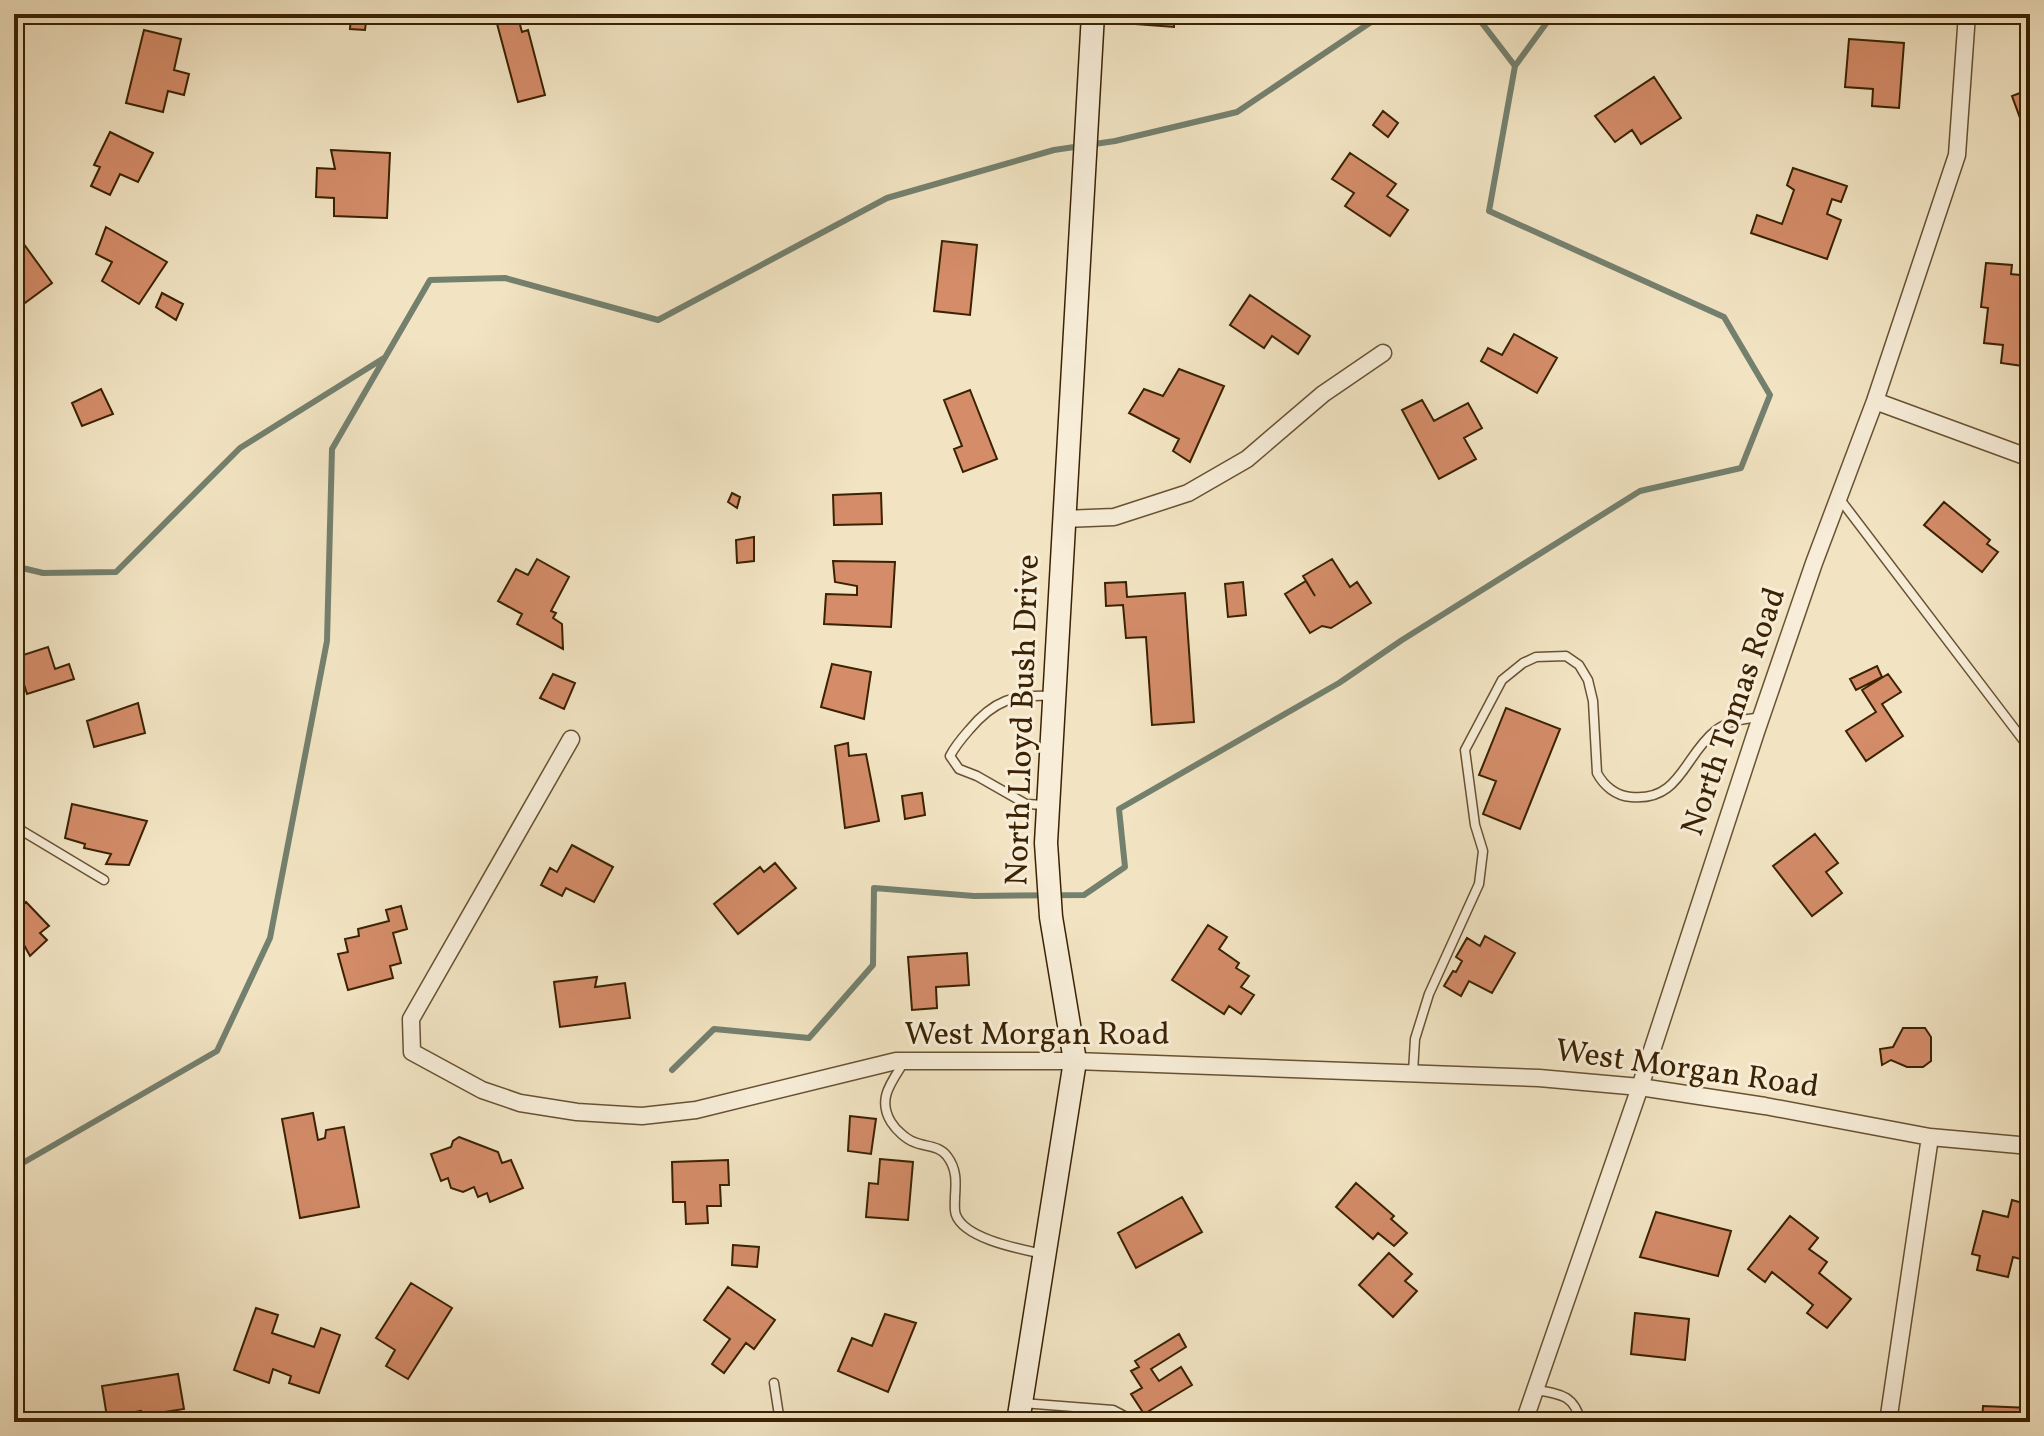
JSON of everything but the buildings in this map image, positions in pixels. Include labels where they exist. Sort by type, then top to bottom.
[{"type":"street","name":"North Lloyd Bush Drive","points":[[1019,1413],[1075,1061],[1047,883],[1047,806],[1093,14]]},
{"type":"street","name":"North Tomas Road","points":[[1524,1422],[1640,1087],[1762,717],[1875,401],[1957,155],[1967,14]]},
{"type":"street","points":[[1064,519],[1114,517],[1188,493],[1247,459],[1323,394],[1383,353]]},
{"type":"street","points":[[1875,401],[2030,458]]},
{"type":"street","name":"West Morgan Road","points":[[571,739],[411,1019],[412,1052],[482,1090],[520,1103],[577,1112],[642,1116],[696,1110],[904,1061],[1075,1061],[1539,1078],[1640,1087],[1765,1106],[1930,1137],[2030,1146]]},
{"type":"street","points":[[1888,1422],[1930,1137]]},
{"type":"lane","points":[[1839,498],[2030,749]]},
{"type":"lane","points":[[1413,1072],[1415,1039],[1429,994],[1479,884],[1483,851],[1475,825],[1465,750],[1502,680],[1536,657],[1566,656],[1579,665],[1588,680],[1593,701],[1597,773],[1603,783],[1626,797],[1651,798],[1674,784],[1716,729],[1739,719],[1762,717]]},
{"type":"lane","points":[[1047,806],[1026,804],[959,769],[950,756],[977,720],[993,706],[1010,698],[1028,695],[1053,696]]},
{"type":"lane","points":[[14,826],[104,880]]},
{"type":"lane","points":[[904,1061],[886,1092],[884,1110],[895,1128],[914,1142],[946,1154],[957,1184],[955,1214],[964,1226],[1005,1245],[1045,1254]]},
{"type":"lane","points":[[774,1383],[780,1422]]},
{"type":"lane","points":[[1536,1390],[1562,1395],[1577,1407],[1581,1422]]},
{"type":"lane","points":[[1019,1413],[1113,1410],[1136,1422]]},
{"type":"waterway","points":[[14,1168],[217,1051],[270,938],[327,641],[332,449],[430,280],[505,278],[658,320],[887,198],[1054,150],[1115,141],[1237,112],[1383,14]]},
{"type":"waterway","points":[[672,1070],[714,1029],[809,1038],[873,965],[874,888],[974,896],[1084,895],[1125,867],[1119,809],[1339,683],[1640,491],[1741,468],[1770,395],[1724,317],[1489,211],[1515,66],[1475,14]]},
{"type":"waterway","points":[[1515,66],[1553,14]]},
{"type":"waterway","points":[[14,566],[43,573],[116,572],[240,448],[384,358]]}]
